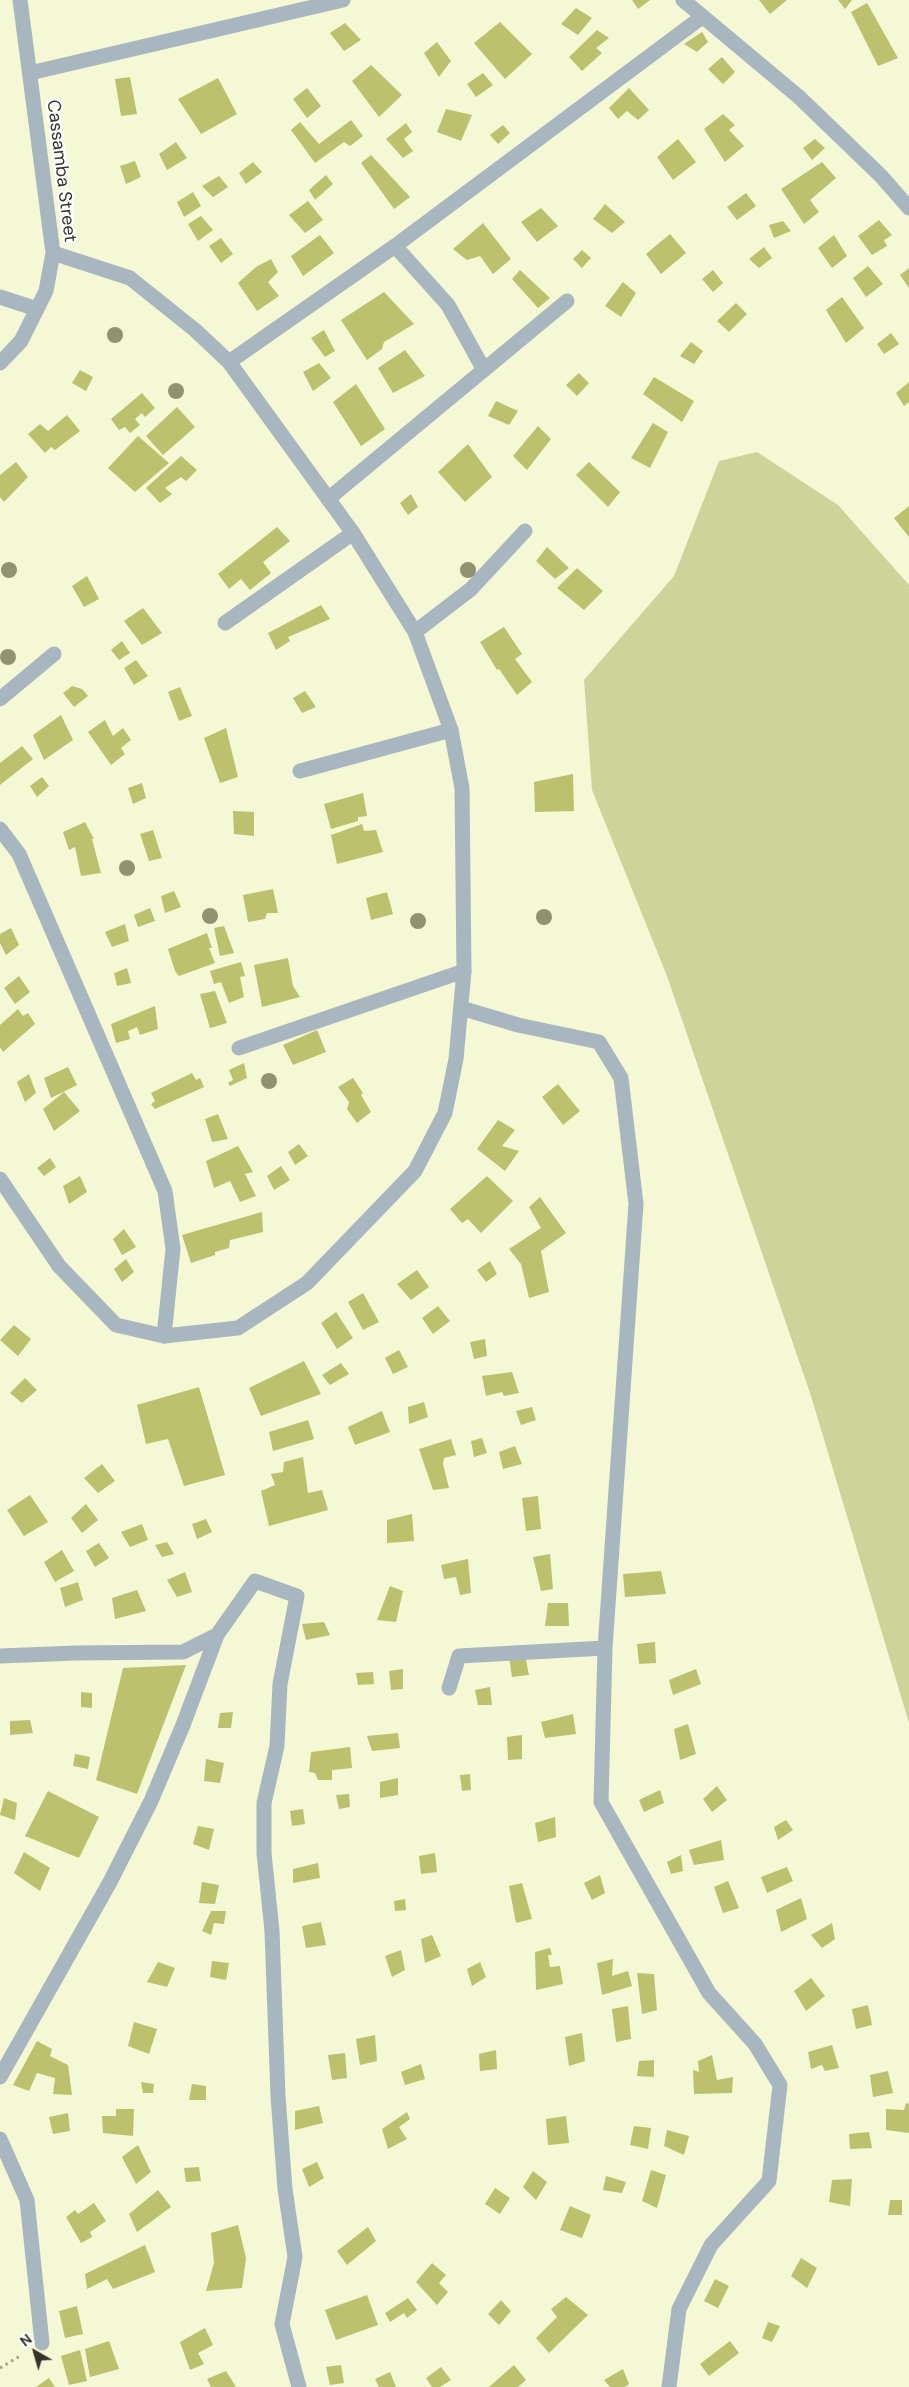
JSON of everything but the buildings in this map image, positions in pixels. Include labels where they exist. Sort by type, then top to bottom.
[{"type":"street","name":"Cassamba Street","points":[[0,363],[21,341],[46,291],[53,253],[20,0]]},
{"type":"street","points":[[30,73],[343,0]]},
{"type":"street","points":[[683,0],[799,97],[881,176],[909,208]]},
{"type":"street","points":[[228,362],[395,246],[702,17]]},
{"type":"street","points":[[395,246],[448,306],[484,370]]},
{"type":"street","points":[[0,1178],[60,1266],[116,1325],[164,1336],[238,1328],[314,1276],[415,1171],[445,1113],[456,1059],[464,971],[462,788],[451,730],[415,632],[353,533],[228,362],[195,330],[130,278],[53,253]]},
{"type":"street","points":[[0,297],[37,309]]},
{"type":"street","points":[[328,498],[567,301]]},
{"type":"street","points":[[415,632],[471,589],[525,531]]},
{"type":"street","points":[[225,623],[353,533]]},
{"type":"street","points":[[0,699],[54,654]]},
{"type":"street","points":[[300,771],[451,730]]},
{"type":"street","points":[[0,828],[19,854],[165,1191],[173,1249],[164,1336]]},
{"type":"street","points":[[239,1048],[464,971]]},
{"type":"street","points":[[461,1008],[518,1025],[599,1042],[621,1078],[636,1204],[605,1648],[602,1802],[709,1993],[755,2044],[780,2085],[769,2181],[711,2245],[679,2310],[669,2387]]},
{"type":"street","points":[[0,2077],[110,1882],[151,1801],[183,1726],[217,1635],[254,1580],[297,1596],[280,1684],[277,1746],[264,1803],[264,1853],[272,1931],[284,2189],[295,2257],[282,2324],[299,2387]]},
{"type":"street","points":[[0,1656],[76,1652],[183,1652],[217,1635]]},
{"type":"street","points":[[449,1688],[460,1656],[605,1648]]},
{"type":"street","points":[[0,2139],[27,2200],[42,2343]]},
{"type":"green space","points":[[757,452],[838,505],[909,585],[909,1723],[811,1396],[667,976],[592,790],[584,680],[674,576],[719,461]]}]
